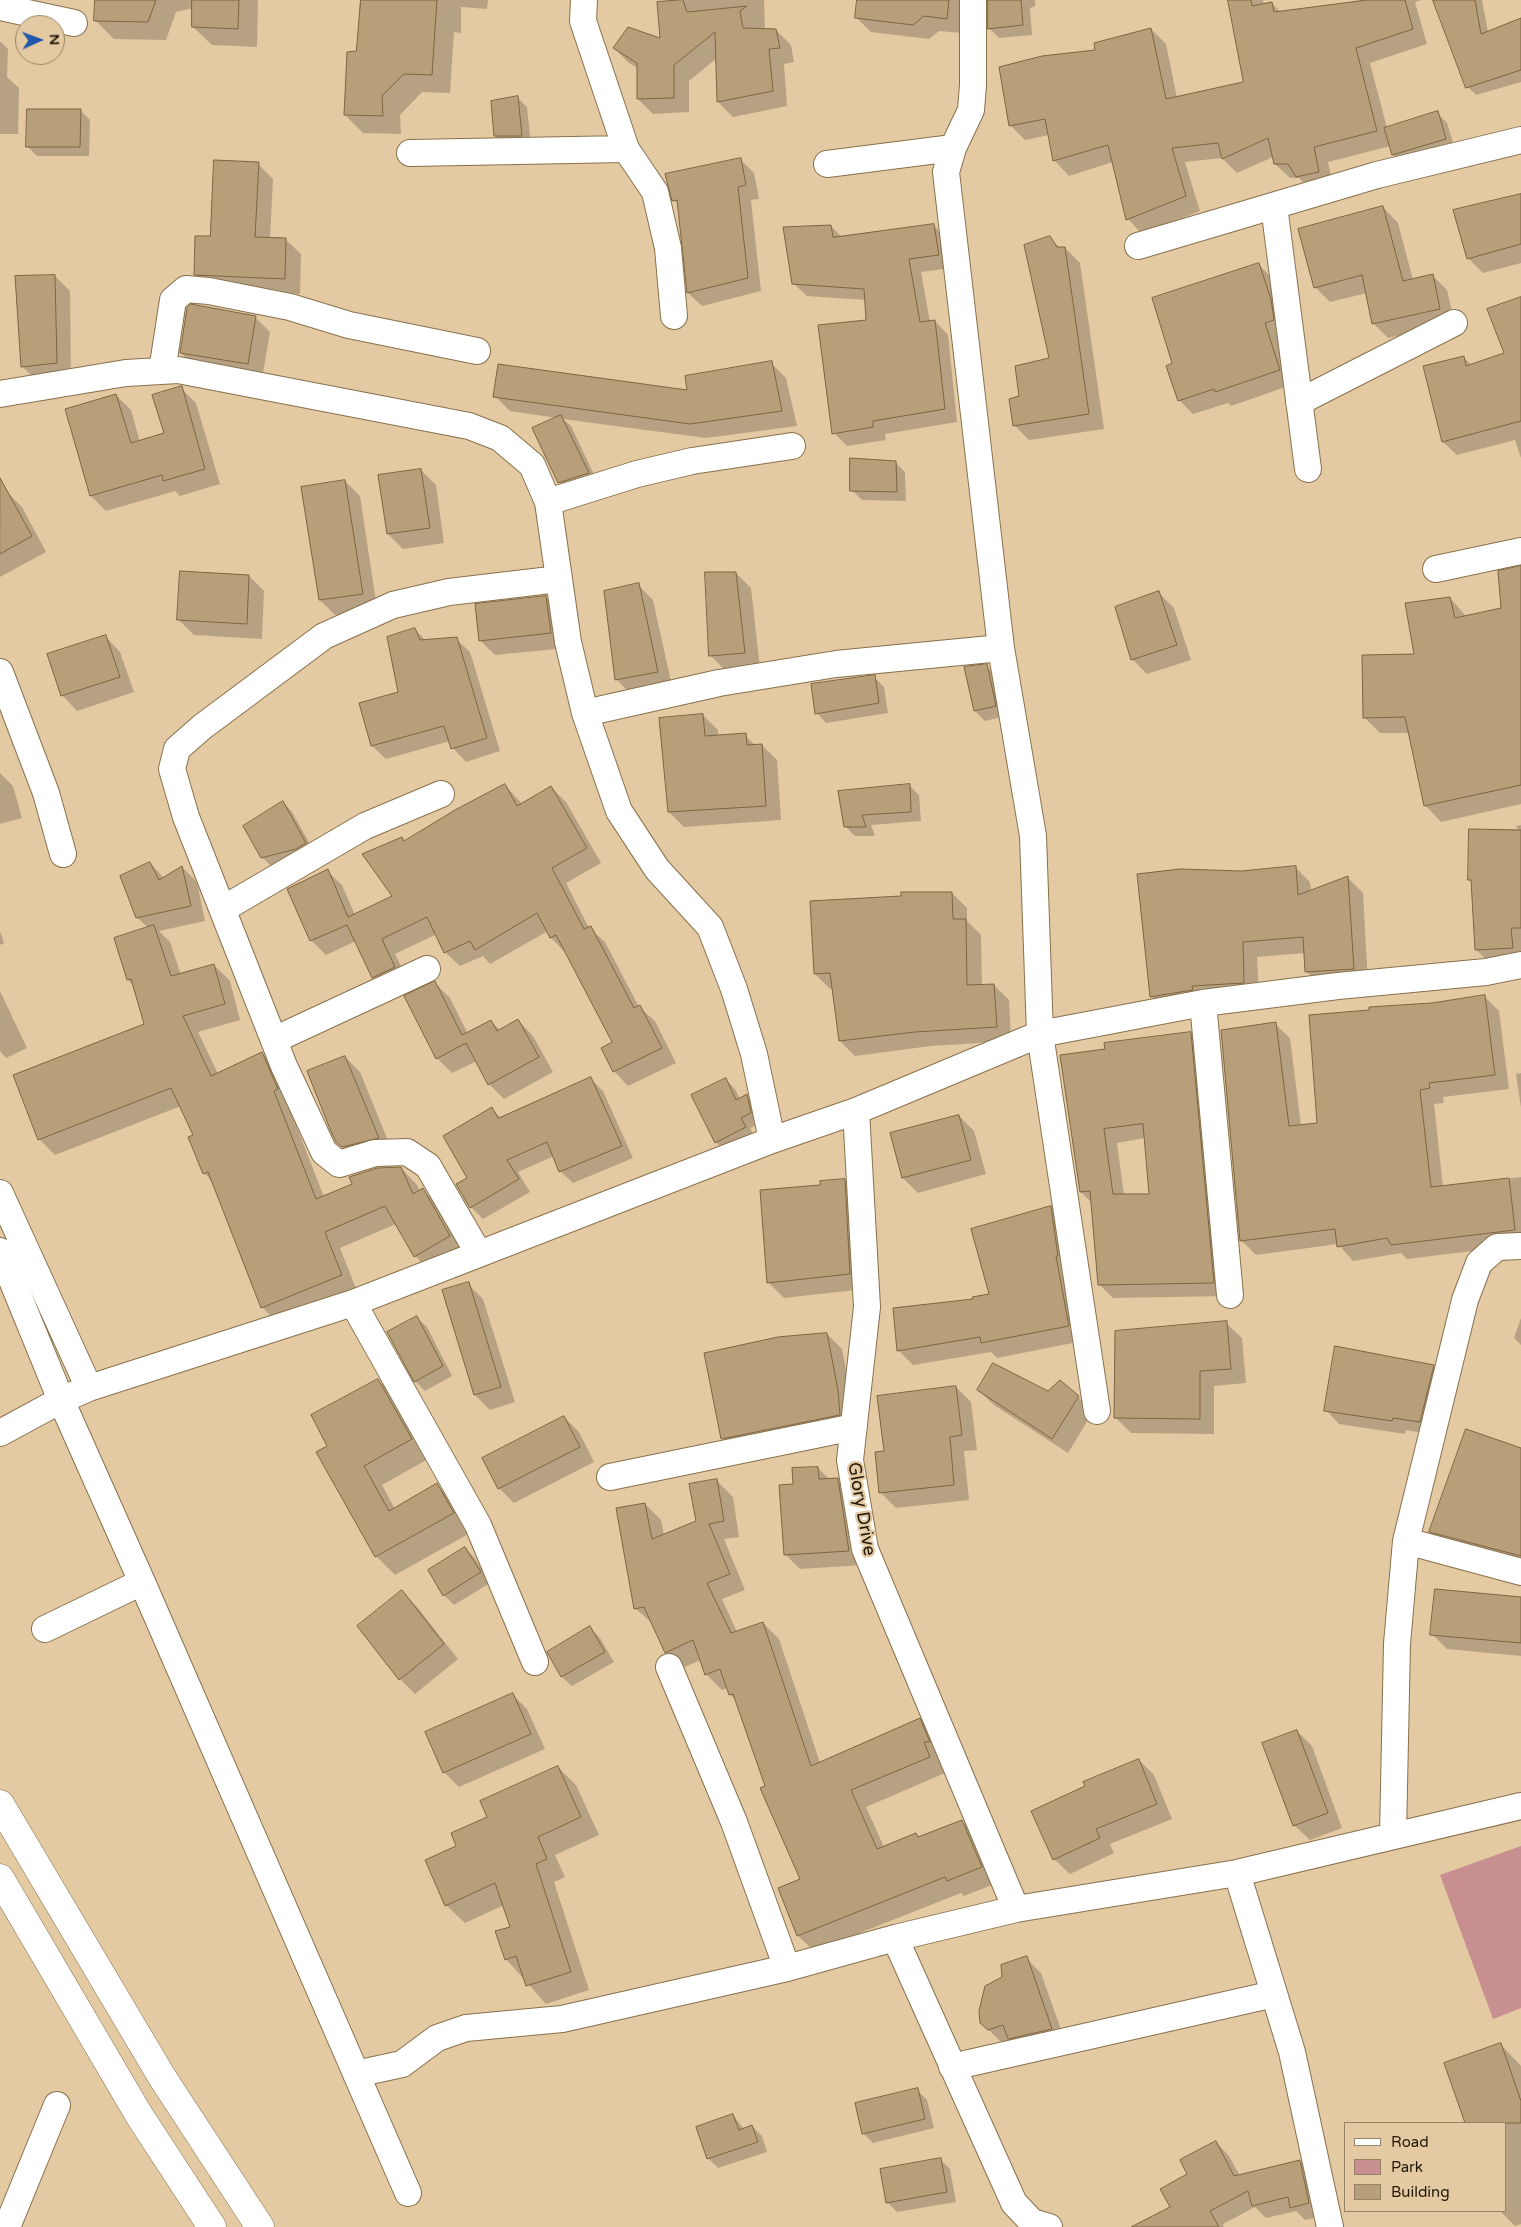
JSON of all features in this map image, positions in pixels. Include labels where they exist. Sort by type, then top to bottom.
[{"type":"main road","points":[[0,1804],[162,2078],[260,2227]]},
{"type":"main road","points":[[0,1878],[139,2115],[212,2227]]},
{"type":"street","points":[[584,0],[584,21],[626,149],[655,192],[668,248],[674,316]]},
{"type":"street","points":[[973,0],[973,85],[971,110],[953,148],[946,172],[1001,648],[1033,836],[1040,1034],[1097,1411]]},
{"type":"street","points":[[0,8],[74,23]]},
{"type":"street","points":[[1138,246],[1377,175],[1521,140]]},
{"type":"street","points":[[827,164],[953,148]]},
{"type":"street","points":[[410,153],[626,149]]},
{"type":"street","points":[[1274,206],[1308,469]]},
{"type":"street","points":[[162,371],[173,300],[186,289],[209,291],[290,307],[349,325],[477,351]]},
{"type":"street","points":[[1299,402],[1454,323]]},
{"type":"street","points":[[0,394],[126,373],[178,370],[306,393],[469,426],[500,438],[532,464],[548,502],[568,642],[586,712],[619,811],[657,869],[710,928],[734,989],[751,1045],[772,1140]]},
{"type":"street","points":[[548,502],[637,474],[692,461],[792,446]]},
{"type":"street","points":[[1436,569],[1521,551]]},
{"type":"street","points":[[479,1254],[428,1166],[407,1152],[375,1153],[339,1164],[324,1152],[274,1040],[186,817],[172,769],[177,749],[202,727],[324,636],[393,605],[449,592],[559,578]]},
{"type":"street","points":[[586,712],[719,683],[836,664],[1001,648]]},
{"type":"street","points":[[0,672],[46,793],[63,854]]},
{"type":"street","points":[[223,909],[365,826],[441,794]]},
{"type":"street","points":[[0,1433],[61,1400],[89,1388],[353,1303],[772,1140],[856,1111],[1040,1034],[1203,1003],[1338,986],[1486,972],[1521,965]]},
{"type":"street","points":[[274,1040],[427,969]]},
{"type":"street","points":[[1203,1003],[1230,1295]]},
{"type":"street","name":"Glory Drive","points":[[856,1111],[866,1307],[850,1460],[865,1550],[1016,1909]]},
{"type":"street","points":[[0,1193],[89,1388]]},
{"type":"street","points":[[1393,1835],[1397,1644],[1406,1541],[1465,1300],[1478,1263],[1498,1247],[1521,1246]]},
{"type":"street","points":[[0,1251],[61,1400],[408,2193]]},
{"type":"street","points":[[353,1303],[478,1525],[535,1662]]},
{"type":"street","points":[[610,1477],[854,1427]]},
{"type":"street","points":[[1406,1541],[1521,1572]]},
{"type":"street","points":[[45,1629],[142,1582]]},
{"type":"street","points":[[669,1667],[734,1822],[787,1968]]},
{"type":"street","points":[[356,2074],[402,2064],[437,2038],[466,2028],[562,2019],[787,1968],[895,1938],[1016,1909],[1237,1873],[1521,1806]]},
{"type":"street","points":[[1237,1873],[1292,2052],[1330,2227]]},
{"type":"street","points":[[895,1938],[1014,2203],[1032,2222],[1049,2227]]},
{"type":"street","points":[[952,2067],[1274,1994]]},
{"type":"street","points":[[6,2227],[57,2105]]},
{"type":"green space","points":[[1521,1846],[1521,2008],[1493,2019],[1440,1875]]},
{"type":"building","points":[[95,0],[156,0],[148,22],[94,21]]},
{"type":"building","points":[[192,0],[239,0],[238,29],[192,27]]},
{"type":"building","points":[[361,0],[437,0],[432,75],[404,74],[382,96],[383,116],[344,115],[347,52],[356,51]]},
{"type":"building","points":[[683,0],[687,12],[747,6],[740,11],[743,28],[776,29],[780,48],[769,49],[773,91],[717,102],[715,32],[674,65],[674,98],[637,99],[637,63],[613,48],[628,27],[660,38],[657,2]]},
{"type":"building","points":[[857,0],[949,0],[947,19],[924,16],[913,25],[855,18]]},
{"type":"building","points":[[988,0],[1021,0],[1023,25],[988,29]]},
{"type":"building","points":[[1228,0],[1251,0],[1252,6],[1272,2],[1274,12],[1367,0],[1405,0],[1413,29],[1356,48],[1377,131],[1314,147],[1319,172],[1296,177],[1288,164],[1274,164],[1268,138],[1222,159],[1218,143],[1172,148],[1186,196],[1126,220],[1108,145],[1053,161],[1045,119],[1009,126],[999,67],[1042,56],[1095,50],[1094,43],[1151,28],[1166,99],[1243,82]]},
{"type":"building","points":[[1433,0],[1475,0],[1481,34],[1521,18],[1521,70],[1466,88]]},
{"type":"building","points":[[518,96],[522,136],[494,136],[491,101]]},
{"type":"building","points":[[27,109],[81,109],[80,147],[26,147]]},
{"type":"building","points":[[1438,111],[1446,139],[1392,155],[1384,128]]},
{"type":"building","points":[[741,158],[746,185],[738,187],[748,278],[687,293],[677,200],[672,201],[665,174]]},
{"type":"building","points":[[214,160],[259,162],[255,237],[286,238],[285,279],[194,275],[195,236],[210,236]]},
{"type":"building","points":[[1521,194],[1521,244],[1467,259],[1453,210]]},
{"type":"building","points":[[1383,206],[1403,281],[1433,274],[1440,309],[1372,324],[1362,275],[1314,288],[1298,229]]},
{"type":"building","points":[[934,224],[939,255],[909,259],[920,322],[935,320],[945,409],[873,421],[873,427],[832,434],[818,325],[866,320],[864,289],[792,284],[783,227],[831,225],[833,237]]},
{"type":"building","points":[[1050,236],[1057,247],[1065,247],[1089,414],[1013,426],[1009,399],[1019,396],[1015,366],[1049,358],[1024,245]]},
{"type":"building","points":[[1259,263],[1271,299],[1274,320],[1265,323],[1280,370],[1215,392],[1214,389],[1178,401],[1166,366],[1172,363],[1152,298]]},
{"type":"building","points":[[55,275],[57,363],[21,367],[15,276]]},
{"type":"building","points":[[1521,297],[1521,421],[1442,442],[1423,366],[1464,356],[1466,366],[1504,353],[1487,309]]},
{"type":"building","points":[[191,304],[256,316],[248,364],[180,353],[187,308]]},
{"type":"building","points":[[772,361],[782,411],[690,424],[493,397],[498,364],[687,390],[685,376]]},
{"type":"building","points":[[182,386],[205,469],[163,481],[162,475],[90,496],[65,409],[116,394],[131,443],[164,433],[152,395]]},
{"type":"building","points":[[561,415],[589,473],[558,483],[532,428]]},
{"type":"building","points":[[850,458],[896,461],[897,492],[850,491]]},
{"type":"building","points":[[421,469],[430,528],[387,534],[378,475]]},
{"type":"building","points":[[0,478],[32,536],[0,554]]},
{"type":"building","points":[[345,480],[363,594],[319,600],[301,487]]},
{"type":"building","points":[[1521,566],[1521,785],[1424,806],[1405,717],[1363,718],[1362,655],[1414,654],[1405,603],[1450,597],[1455,618],[1501,608],[1498,571]]},
{"type":"building","points":[[180,571],[249,575],[247,624],[177,620]]},
{"type":"building","points":[[705,572],[736,572],[745,653],[709,656]]},
{"type":"building","points":[[639,583],[658,672],[615,680],[604,591]]},
{"type":"building","points":[[1159,591],[1177,645],[1131,660],[1115,607]]},
{"type":"building","points":[[546,596],[551,633],[479,641],[475,604]]},
{"type":"building","points":[[415,628],[420,640],[457,637],[487,738],[451,749],[444,726],[371,746],[359,703],[398,692],[387,637]]},
{"type":"building","points":[[106,635],[120,677],[61,696],[47,654]]},
{"type":"building","points":[[987,664],[996,706],[974,711],[964,667]]},
{"type":"building","points":[[875,675],[879,703],[815,714],[811,684]]},
{"type":"building","points":[[703,714],[705,736],[746,733],[747,745],[762,744],[766,806],[668,812],[659,718]]},
{"type":"building","points":[[505,784],[517,806],[551,786],[587,848],[552,868],[584,929],[591,926],[634,1008],[640,1005],[662,1048],[613,1072],[601,1048],[612,1042],[556,935],[550,938],[537,913],[475,950],[470,941],[444,953],[427,917],[382,939],[395,967],[372,978],[347,925],[310,941],[287,889],[328,869],[348,917],[392,896],[362,854],[402,837],[404,841],[455,810]]},
{"type":"building","points":[[910,784],[911,812],[862,815],[866,827],[844,827],[838,791]]},
{"type":"building","points":[[283,801],[306,843],[296,849],[261,858],[243,826]]},
{"type":"building","points":[[1469,829],[1521,830],[1521,928],[1511,928],[1513,948],[1475,950],[1471,880],[1468,880]]},
{"type":"building","points":[[150,862],[159,880],[182,866],[191,906],[136,918],[120,876]]},
{"type":"building","points":[[1296,866],[1298,895],[1348,876],[1354,969],[1305,972],[1303,937],[1243,942],[1244,983],[1192,986],[1193,990],[1150,997],[1137,874],[1180,869],[1241,871]]},
{"type":"building","points":[[901,892],[952,892],[953,919],[966,919],[967,985],[994,984],[997,1027],[915,1032],[839,1041],[830,973],[814,974],[810,901],[901,896]]},
{"type":"building","points":[[154,925],[171,976],[214,964],[225,1004],[183,1016],[211,1076],[262,1052],[278,1089],[274,1091],[316,1199],[352,1184],[349,1177],[377,1168],[401,1167],[413,1194],[423,1188],[450,1236],[414,1257],[385,1206],[325,1232],[342,1275],[261,1308],[208,1172],[203,1174],[188,1137],[193,1135],[171,1088],[38,1140],[13,1075],[144,1024],[131,979],[127,980],[114,938]]},
{"type":"building","points":[[435,981],[462,1035],[491,1020],[497,1031],[518,1019],[539,1057],[488,1085],[466,1043],[436,1059],[404,996]]},
{"type":"building","points":[[1485,995],[1495,1075],[1429,1083],[1430,1088],[1420,1090],[1431,1187],[1509,1178],[1515,1230],[1391,1245],[1387,1238],[1337,1247],[1335,1229],[1240,1241],[1221,1030],[1276,1022],[1289,1126],[1317,1123],[1309,1015],[1369,1010],[1369,1007],[1432,1003]]},
{"type":"building","points":[[1191,1032],[1214,1283],[1098,1285],[1090,1191],[1080,1192],[1060,1055],[1105,1049],[1104,1043]],"holes":[[[1143,1124],[1149,1194],[1113,1194],[1104,1129]]]},
{"type":"building","points":[[345,1056],[379,1138],[342,1147],[336,1142],[330,1129],[307,1071]]},
{"type":"building","points":[[591,1077],[622,1146],[559,1172],[547,1142],[507,1160],[519,1179],[470,1208],[456,1184],[467,1178],[443,1136],[492,1107],[498,1118]]},
{"type":"building","points":[[726,1078],[736,1100],[747,1094],[751,1113],[741,1118],[746,1127],[715,1143],[691,1095]]},
{"type":"building","points":[[959,1115],[971,1160],[902,1178],[890,1133]]},
{"type":"building","points":[[845,1179],[850,1274],[767,1283],[760,1190],[820,1185],[820,1181]]},
{"type":"building","points":[[1051,1206],[1058,1256],[1056,1256],[1069,1326],[981,1343],[980,1337],[897,1351],[893,1308],[973,1299],[972,1297],[989,1294],[971,1229]]},
{"type":"building","points":[[469,1282],[501,1387],[474,1395],[442,1290]]},
{"type":"building","points":[[417,1316],[443,1366],[414,1382],[387,1332]]},
{"type":"building","points":[[1227,1321],[1231,1369],[1200,1371],[1200,1419],[1114,1418],[1115,1331]]},
{"type":"building","points":[[827,1333],[838,1390],[840,1415],[721,1439],[704,1353],[778,1337]]},
{"type":"building","points":[[1335,1346],[1434,1365],[1420,1422],[1393,1418],[1392,1421],[1324,1411]]},
{"type":"building","points":[[993,1363],[1048,1391],[1060,1380],[1079,1396],[1052,1439],[977,1390]]},
{"type":"building","points":[[378,1379],[412,1439],[364,1466],[389,1511],[437,1483],[454,1513],[375,1557],[316,1452],[327,1446],[311,1415]]},
{"type":"building","points":[[956,1386],[962,1435],[950,1437],[954,1485],[879,1493],[875,1452],[884,1451],[877,1396]]},
{"type":"building","points":[[564,1416],[580,1447],[498,1489],[482,1458]]},
{"type":"building","points":[[1466,1429],[1521,1448],[1521,1556],[1429,1532]]},
{"type":"building","points":[[818,1467],[819,1479],[838,1478],[849,1551],[784,1555],[779,1485],[793,1484],[792,1468]]},
{"type":"building","points":[[717,1479],[724,1521],[709,1524],[730,1574],[707,1583],[731,1633],[763,1622],[811,1766],[920,1718],[930,1742],[924,1742],[930,1757],[851,1790],[877,1849],[916,1833],[918,1837],[962,1820],[982,1867],[947,1881],[945,1877],[797,1936],[778,1888],[800,1879],[760,1788],[765,1786],[733,1694],[729,1695],[720,1669],[705,1675],[693,1640],[665,1653],[644,1607],[634,1609],[616,1508],[645,1503],[652,1539],[696,1521],[689,1484]]},
{"type":"building","points":[[465,1547],[481,1572],[443,1596],[428,1570]]},
{"type":"building","points":[[1435,1589],[1521,1597],[1521,1643],[1430,1635]]},
{"type":"building","points":[[402,1590],[444,1644],[399,1680],[357,1626]]},
{"type":"building","points":[[590,1626],[605,1652],[561,1677],[547,1652]]},
{"type":"building","points":[[513,1693],[531,1734],[443,1773],[425,1732]]},
{"type":"building","points":[[1297,1730],[1328,1813],[1293,1826],[1262,1743]]},
{"type":"building","points":[[1139,1759],[1157,1804],[1096,1829],[1100,1838],[1053,1860],[1031,1811],[1085,1786],[1083,1782]]},
{"type":"building","points":[[558,1766],[581,1817],[538,1837],[547,1859],[536,1864],[571,1972],[526,1986],[516,1956],[505,1960],[495,1931],[510,1927],[495,1883],[445,1906],[425,1860],[456,1846],[451,1833],[487,1817],[480,1801]]},
{"type":"building","points":[[1027,1956],[1052,2029],[1008,2039],[1003,2025],[988,2030],[980,2023],[979,2011],[985,1986],[1002,1977],[1001,1965]]},
{"type":"building","points":[[1501,2043],[1521,2101],[1521,2123],[1465,2122],[1444,2063]]},
{"type":"building","points":[[918,2088],[925,2119],[862,2134],[855,2103]]},
{"type":"building","points":[[733,2114],[739,2130],[752,2125],[758,2142],[707,2159],[696,2127]]},
{"type":"building","points":[[1216,2141],[1234,2176],[1300,2160],[1309,2203],[1290,2208],[1288,2197],[1252,2206],[1248,2191],[1210,2211],[1219,2227],[1131,2227],[1170,2207],[1160,2189],[1187,2174],[1180,2160]]},
{"type":"building","points":[[941,2158],[947,2192],[886,2203],[880,2169]]}]
